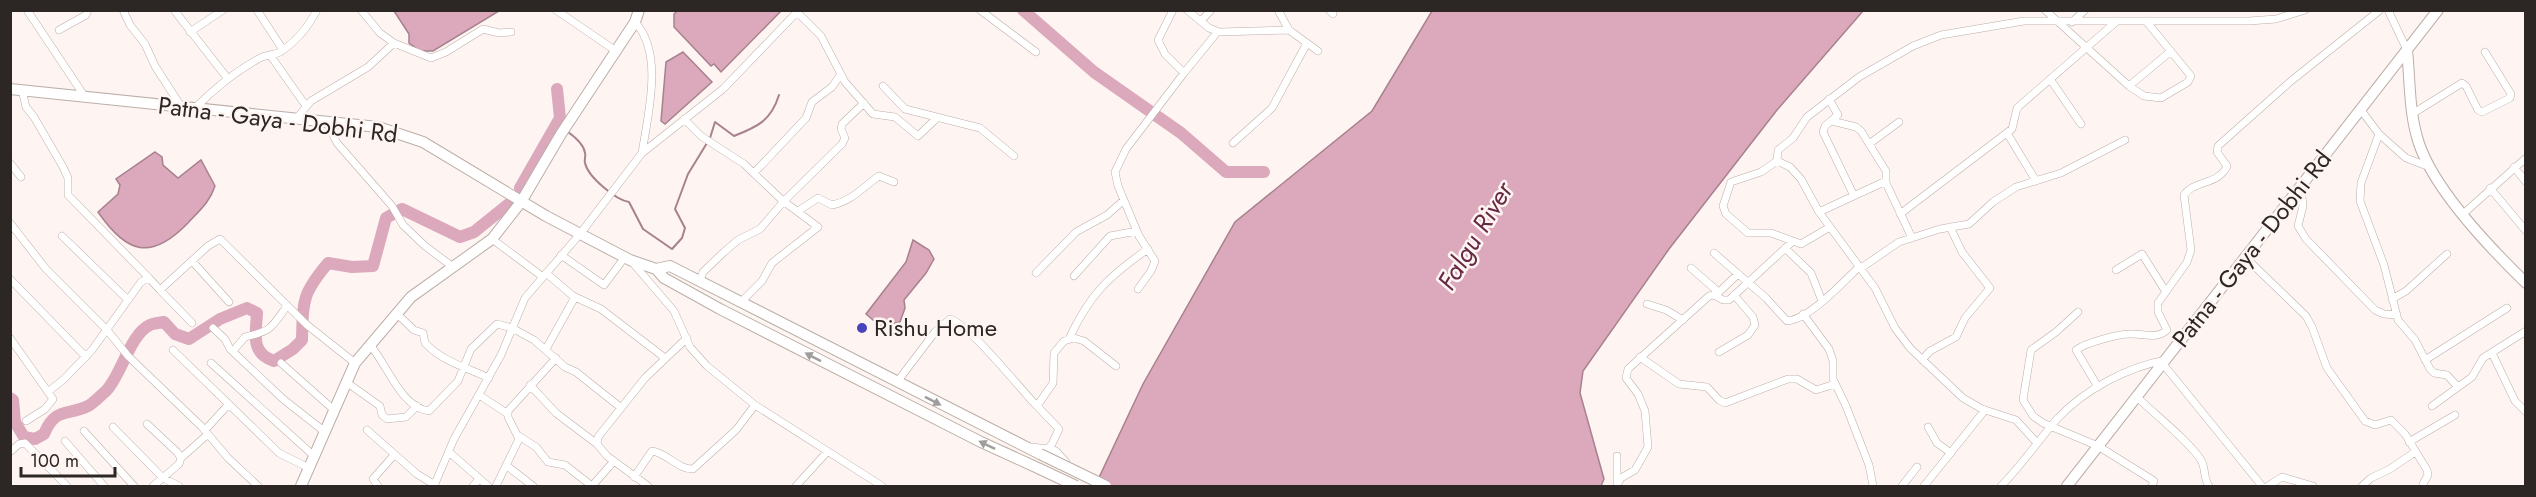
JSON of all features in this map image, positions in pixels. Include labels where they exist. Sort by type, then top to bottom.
[{"type":"main road","points":[[301,486],[355,363],[396,313],[418,292],[492,239],[521,202],[567,124],[635,22],[639,10]]},
{"type":"main road","name":"Patna - Gaya - Dobhi Rd","points":[[2067,486],[2438,10]]},
{"type":"main road","points":[[2406,50],[2412,114],[2417,139],[2427,166],[2463,214],[2526,283]]},
{"type":"main road","name":"Patna - Gaya - Dobhi Rd","points":[[16,90],[378,127],[408,135],[443,153],[521,202],[580,234],[627,258],[656,269]]},
{"type":"main road","points":[[1076,486],[970,436],[744,321],[664,278],[656,269],[670,266],[1027,447],[1044,451],[1106,486]]},
{"type":"street","points":[[27,10],[85,97]]},
{"type":"street","points":[[59,30],[88,13],[88,10]]},
{"type":"street","points":[[123,10],[182,108]]},
{"type":"street","points":[[174,10],[228,79]]},
{"type":"street","points":[[190,32],[223,10]]},
{"type":"street","points":[[257,10],[283,50]]},
{"type":"street","points":[[361,10],[380,33],[394,43],[431,58],[446,52],[483,29],[499,33],[511,32]]},
{"type":"street","points":[[556,10],[616,51]]},
{"type":"street","points":[[980,10],[1036,52]]},
{"type":"street","points":[[1173,10],[1158,40],[1165,54],[1184,74]]},
{"type":"street","points":[[1187,10],[1214,30],[1227,33],[1289,30]]},
{"type":"street","points":[[1201,21],[1211,10]]},
{"type":"street","points":[[1278,10],[1289,30],[1318,51]]},
{"type":"street","points":[[2045,10],[2129,86],[2145,96],[2156,99],[2166,96],[2190,80],[2190,72],[2146,21]]},
{"type":"street","points":[[2072,22],[2085,10]]},
{"type":"street","points":[[1778,162],[1778,150],[1794,136],[1807,117],[1859,77],[1926,40],[2006,23],[2276,20],[2305,10]]},
{"type":"street","points":[[2098,387],[2076,350],[2082,346],[2121,335],[2163,334],[2167,327],[2157,306],[2190,256],[2192,244],[2184,195],[2192,188],[2218,178],[2227,168],[2217,152],[2218,146],[2291,81],[2380,10]]},
{"type":"street","points":[[2388,10],[2406,50]]},
{"type":"street","points":[[367,430],[417,474],[435,486],[449,452],[505,349],[525,298],[580,234],[642,153],[723,89],[798,11],[821,36],[841,74],[873,114],[895,117],[918,136],[937,118]]},
{"type":"street","points":[[194,109],[228,79],[262,57],[283,50],[307,28],[314,12]]},
{"type":"street","points":[[1900,214],[2007,133],[2013,127],[2017,108],[2117,21]]},
{"type":"street","points":[[635,22],[644,31],[649,44],[652,69],[642,153]]},
{"type":"street","points":[[1138,289],[1155,261],[1137,231],[1116,181],[1116,167],[1120,157],[1215,35]]},
{"type":"street","points":[[296,119],[317,97],[368,67],[394,43]]},
{"type":"street","points":[[1233,143],[1272,108],[1307,43]]},
{"type":"street","points":[[2129,86],[2171,51]]},
{"type":"street","points":[[2412,114],[2462,83],[2466,86],[2478,110],[2482,112],[2510,98],[2511,94],[2485,52]]},
{"type":"street","points":[[270,55],[306,106]]},
{"type":"street","points":[[754,173],[806,118],[812,102],[832,87],[841,74]]},
{"type":"street","points":[[2050,79],[2081,124]]},
{"type":"street","points":[[883,86],[904,109],[980,129],[1014,156]]},
{"type":"street","points":[[16,90],[63,167],[68,178],[68,195],[192,323]]},
{"type":"street","points":[[1830,99],[1838,115],[1823,128],[1823,132],[1854,196]]},
{"type":"street","points":[[700,281],[703,272],[738,240],[760,229],[784,201],[842,144],[845,138],[841,129],[842,124],[864,103]]},
{"type":"street","points":[[2361,110],[2379,134],[2406,158],[2427,166]]},
{"type":"street","points":[[684,119],[704,139],[754,173],[784,201],[817,224],[817,229],[772,263],[762,281],[741,302]]},
{"type":"street","points":[[1832,121],[1859,129],[1886,171],[1886,181],[1912,238]]},
{"type":"street","points":[[1869,144],[1899,122]]},
{"type":"street","points":[[327,123],[337,143],[419,240],[453,267]]},
{"type":"street","points":[[2007,133],[2036,181]]},
{"type":"street","points":[[2379,134],[2361,183],[2360,201],[2384,265],[2401,324],[2415,339],[2432,371],[2447,375],[2457,387]]},
{"type":"street","points":[[1714,253],[1766,298],[1787,321],[1803,314],[1822,301],[1861,267],[1895,244],[1950,227],[1969,224],[2008,192],[2061,173],[2125,140]]},
{"type":"street","points":[[2463,214],[2514,167],[2526,159]]},
{"type":"street","points":[[1778,162],[1790,167],[1801,179],[1819,212],[1861,267],[1895,328],[1910,348],[1955,391],[1984,410],[2016,420],[2037,443]]},
{"type":"street","points":[[1778,162],[1761,172],[1731,182],[1723,209],[1748,234],[1771,233],[1792,242],[1804,243],[1830,227]]},
{"type":"street","points":[[10,163],[21,177]]},
{"type":"street","points":[[2514,167],[2526,182]]},
{"type":"street","points":[[798,211],[818,198],[832,205],[848,200],[879,176],[894,182]]},
{"type":"street","points":[[1819,212],[1886,181]]},
{"type":"street","points":[[2301,188],[2303,206],[2298,226],[2306,239],[2375,310],[2384,314],[2397,315]]},
{"type":"street","points":[[2490,188],[2526,231]]},
{"type":"street","points":[[1036,273],[1076,232],[1107,215],[1124,200]]},
{"type":"street","points":[[10,222],[38,260],[107,330],[128,356],[258,486]]},
{"type":"street","points":[[1922,360],[1930,351],[1956,337],[1965,318],[1990,288],[1962,252],[1950,227]]},
{"type":"street","points":[[1074,276],[1110,236],[1137,231]]},
{"type":"street","points":[[62,236],[127,299]]},
{"type":"street","points":[[160,290],[216,240],[223,239],[297,316],[355,363]]},
{"type":"street","points":[[492,239],[575,297],[601,309],[665,358]]},
{"type":"street","points":[[1691,268],[1726,301],[1792,242]]},
{"type":"street","points":[[1785,248],[1811,273],[1822,301]]},
{"type":"street","points":[[1037,406],[1053,383],[1054,353],[1069,339],[1086,305],[1120,269],[1148,249]]},
{"type":"street","points":[[2116,270],[2142,254],[2166,292]]},
{"type":"street","points":[[2392,299],[2406,291],[2447,254]]},
{"type":"street","points":[[561,255],[604,285],[627,258],[674,311],[700,360],[755,405],[872,484],[882,486]]},
{"type":"street","points":[[2246,258],[2306,316],[2327,368],[2365,421],[2374,425],[2391,420],[2400,428],[2427,470],[2428,475],[2423,484]]},
{"type":"street","points":[[192,261],[229,303]]},
{"type":"street","points":[[1617,486],[1621,478],[1635,470],[1648,447],[1645,411],[1626,375],[1640,357],[1709,296],[1718,294],[1738,274]]},
{"type":"street","points":[[49,391],[86,357],[136,286],[149,278]]},
{"type":"street","points":[[10,279],[86,357]]},
{"type":"street","points":[[1719,352],[1748,335],[1755,325],[1753,317],[1734,295]]},
{"type":"street","points":[[546,349],[575,297]]},
{"type":"street","points":[[1647,304],[1666,310],[1683,320]]},
{"type":"street","points":[[233,351],[245,337],[257,335],[273,325],[287,306]]},
{"type":"street","points":[[2425,360],[2507,308]]},
{"type":"street","points":[[2078,312],[2031,350],[2023,400],[2033,416],[2098,446],[2152,478],[2154,481],[2152,486]]},
{"type":"street","points":[[396,313],[414,330],[423,333],[425,343],[432,350],[463,368],[489,378]]},
{"type":"street","points":[[1803,314],[1829,349],[1835,384],[1869,465],[1873,486]]},
{"type":"street","points":[[897,382],[935,332],[950,320],[958,323],[1059,429],[1053,444],[1044,451]]},
{"type":"street","points":[[370,345],[383,361],[401,392],[426,411],[432,409],[458,381],[469,351],[493,325],[500,324],[512,328],[546,349],[565,368],[576,372],[620,407]]},
{"type":"street","points":[[213,328],[233,351],[278,394],[325,432]]},
{"type":"street","points":[[2432,406],[2472,377],[2480,362],[2526,331]]},
{"type":"street","points":[[10,338],[49,391],[52,402],[26,421]]},
{"type":"street","points":[[597,444],[602,431],[620,407],[665,358],[687,338]]},
{"type":"street","points":[[1069,339],[1084,341],[1116,366]]},
{"type":"street","points":[[173,350],[279,453],[309,468]]},
{"type":"street","points":[[2492,353],[2515,401],[2526,412]]},
{"type":"street","points":[[1640,357],[1679,384],[1707,387],[1725,403],[1775,382],[1788,379],[1797,380],[1816,390],[1835,384]]},
{"type":"street","points":[[508,414],[530,385],[556,358]]},
{"type":"street","points":[[2001,486],[2066,411],[2098,387],[2134,370],[2164,362],[2262,486]]},
{"type":"street","points":[[211,363],[314,456]]},
{"type":"street","points":[[280,363],[334,410]]},
{"type":"street","points":[[346,382],[380,406],[382,415],[387,419],[406,417],[417,406]]},
{"type":"street","points":[[530,385],[556,413],[648,486]]},
{"type":"street","points":[[479,395],[508,414],[519,436],[536,447],[548,462],[565,465],[592,486],[614,461]]},
{"type":"street","points":[[2136,396],[2193,450],[2203,464],[2203,475],[2209,486]]},
{"type":"street","points":[[153,486],[179,464],[181,458],[228,405]]},
{"type":"street","points":[[634,477],[652,451],[664,455],[687,469],[693,469],[736,430],[755,405]]},
{"type":"street","points":[[1924,486],[1984,410]]},
{"type":"street","points":[[2409,442],[2455,415]]},
{"type":"street","points":[[147,424],[181,458]]},
{"type":"street","points":[[113,427],[163,478],[179,486]]},
{"type":"street","points":[[1928,427],[1937,442],[1951,453]]},
{"type":"street","points":[[84,431],[134,486]]},
{"type":"street","points":[[496,486],[517,448],[519,436]]},
{"type":"street","points":[[65,441],[104,486]]},
{"type":"street","points":[[10,452],[19,444],[26,443],[67,486]]},
{"type":"street","points":[[1044,451],[1056,451],[1066,462],[1055,486]]},
{"type":"street","points":[[449,452],[488,486]]},
{"type":"street","points":[[796,486],[827,452]]},
{"type":"street","points":[[2361,486],[2415,452]]},
{"type":"street","points":[[378,486],[373,478],[394,455]]},
{"type":"street","points":[[1617,456],[1617,486]]},
{"type":"street","points":[[507,466],[533,486]]},
{"type":"street","points":[[1902,486],[1917,467]]},
{"type":"street","points":[[2268,486],[2282,477],[2313,486]]},
{"type":"street","points":[[473,486],[479,479]]},
{"type":"water","points":[[394,11],[499,11],[433,51],[420,51],[409,43],[409,34]]},
{"type":"water","points":[[677,11],[781,11],[721,72],[714,64],[711,66],[674,27],[674,14]]},
{"type":"water","name":"Falgu River","points":[[1432,11],[1863,11],[1777,110],[1669,249],[1583,371],[1580,393],[1604,479],[1601,486],[1095,486],[1143,384],[1235,222],[1372,111]]},
{"type":"water","points":[[683,52],[712,82],[665,124],[661,121],[666,62]]},
{"type":"water","points":[[155,152],[162,157],[163,165],[178,178],[201,160],[215,186],[204,206],[175,235],[151,247],[140,247],[129,244],[119,237],[98,212],[118,194],[120,185],[116,179]]},
{"type":"water","points":[[913,240],[929,250],[934,259],[926,273],[904,300],[905,308],[900,322],[880,326],[866,314],[906,262]]},
{"type":"waterway","points":[[1023,10],[1094,72],[1181,133],[1226,172],[1264,172]]},
{"type":"waterway","points":[[520,188],[560,118],[557,89]]},
{"type":"waterway","points":[[710,138],[715,122],[734,136],[756,126],[772,111],[779,95]]},
{"type":"waterway","points":[[568,132],[583,147],[585,162],[591,175],[617,197],[629,202],[643,229],[672,249],[682,238],[685,228],[675,209],[688,174],[707,143]]},
{"type":"waterway","points":[[10,398],[13,400],[15,422],[24,437],[35,439],[44,434],[48,425],[57,416],[88,406],[106,391],[137,337],[150,325],[164,322],[175,334],[189,339],[220,319],[247,308],[257,313],[256,342],[258,348],[266,358],[274,361],[293,349],[302,340],[306,298],[313,282],[328,263],[352,267],[373,266],[386,218],[402,209],[460,237],[474,232],[510,203]]},
{"type":"place","name":"Rishu Home","points":[[862,328]]}]
